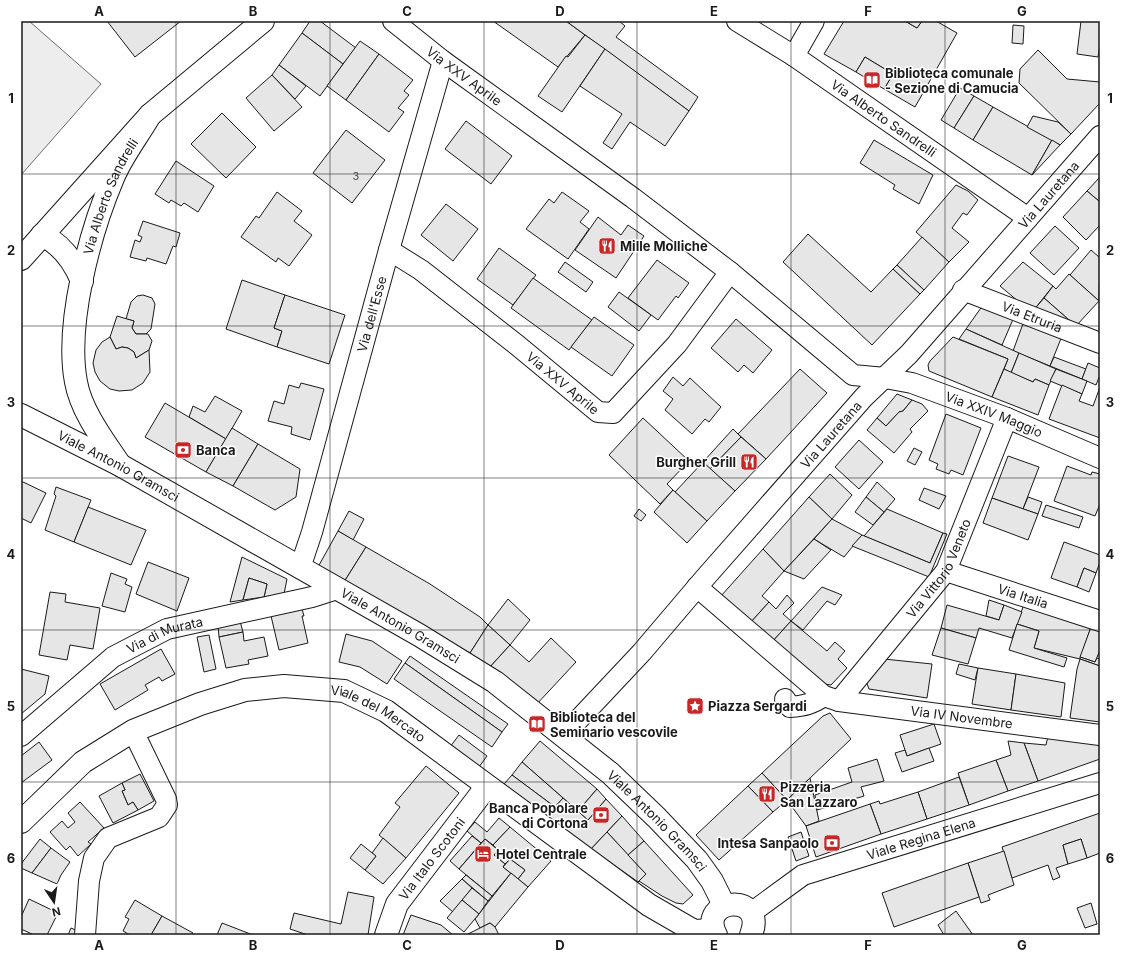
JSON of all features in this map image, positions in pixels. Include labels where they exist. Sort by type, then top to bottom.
[{"type":"main road","name":"Via Alberto Sandrelli","points":[[21,259],[150,115],[263,21]]},
{"type":"main road","name":"Via Alberto Sandrelli","points":[[120,465],[89,417],[76,384],[73,351],[82,282],[90,240],[113,177],[150,115]]},
{"type":"main road","name":"Via Alberto Sandrelli","points":[[42,235],[54,242],[68,257],[82,282]]},
{"type":"main road","name":"Viale Antonio Gramsci","points":[[21,415],[120,465],[420,635],[495,682],[564,735],[610,773],[697,860],[712,881],[724,906]]},
{"type":"main road","name":"Viale del Mercato","points":[[21,822],[83,762],[133,732],[200,704],[245,690],[284,686],[344,691],[386,711],[649,904],[694,931],[715,932]]},
{"type":"main road","name":"Via Italo Scotoni","points":[[386,935],[397,904],[487,786]]},
{"type":"main road","points":[[715,932],[714,916],[724,906],[731,903],[746,907],[751,913],[754,920],[751,935]]},
{"type":"street","name":"Via XXV Aprile","points":[[393,21],[443,61],[633,198],[730,272],[853,375],[885,378]]},
{"type":"street","name":"Via Alberto Sandrelli","points":[[737,21],[794,56],[1028,218]]},
{"type":"street","points":[[794,56],[814,21]]},
{"type":"street","name":"Via dell'Esse","points":[[300,568],[312,532],[389,250],[443,61]]},
{"type":"street","name":"Via Lauretana","points":[[564,735],[642,652],[864,397],[909,354],[963,290],[1100,136]]},
{"type":"street","name":"Via XXV Aprile","points":[[389,250],[426,274],[517,345],[598,412],[613,413],[676,344],[730,272]]},
{"type":"street","name":"Via Etruria","points":[[963,290],[1100,344]]},
{"type":"street","name":"Via XXIV Maggio","points":[[885,378],[912,383],[1007,418],[1100,458]]},
{"type":"street","name":"Via Vittorio Veneto","points":[[832,698],[946,570],[1007,418]]},
{"type":"street","name":"Via Italia","points":[[946,570],[1100,621]]},
{"type":"street","points":[[697,587],[832,698]]},
{"type":"street","name":"Via di Murata","points":[[21,736],[113,657],[167,629],[312,597],[337,589]]},
{"type":"street","points":[[785,699],[790,707],[805,706],[832,698]]},
{"type":"street","name":"Via IV Novembre","points":[[832,698],[1100,734]]},
{"type":"street","points":[[85,935],[89,881],[94,858],[108,838],[158,816],[167,805],[166,799],[133,732]]},
{"type":"street","name":"Viale Regina Elena","points":[[751,913],[803,875],[1100,783]]},
{"type":"shaded area","points":[[21,21],[29,21],[101,84],[21,175]]},
{"type":"building","points":[[107,21],[181,21],[135,57]]},
{"type":"building","points":[[310,21],[320,21],[356,48],[343,64],[302,33]]},
{"type":"building","points":[[493,21],[566,21],[585,35],[558,67]]},
{"type":"building","points":[[566,21],[619,21],[625,26],[616,37],[698,97],[689,111]]},
{"type":"building","points":[[844,21],[905,21],[917,28],[922,21],[936,21],[957,33],[915,107],[884,89],[893,74],[865,57],[856,72],[824,54]]},
{"type":"building","points":[[905,21],[922,21],[917,28]]},
{"type":"building","points":[[1081,21],[1100,21],[1100,45],[1098,57],[1077,54]]},
{"type":"building","points":[[1013,25],[1024,26],[1023,44],[1012,43]]},
{"type":"building","points":[[302,33],[343,64],[320,96],[279,65]]},
{"type":"building","points":[[585,35],[605,49],[562,112],[538,96],[566,56],[568,57]]},
{"type":"building","points":[[360,41],[379,54],[346,100],[327,86]]},
{"type":"building","points":[[605,49],[689,111],[665,146],[630,122],[612,149],[603,143],[622,114],[580,86]]},
{"type":"building","points":[[1038,50],[1067,79],[1100,82],[1100,103],[1071,134],[1019,83],[1020,69]]},
{"type":"building","points":[[379,54],[413,80],[404,91],[409,95],[398,108],[404,112],[389,132],[346,100]]},
{"type":"building","points":[[865,57],[893,74],[884,89],[856,72]]},
{"type":"building","points":[[279,65],[306,86],[295,99],[272,75]]},
{"type":"building","points":[[272,75],[302,107],[274,131],[246,98]]},
{"type":"building","points":[[960,88],[974,96],[954,128],[941,120]]},
{"type":"building","points":[[974,96],[993,107],[973,140],[954,128]]},
{"type":"building","points":[[993,107],[1052,140],[1032,175],[973,140]]},
{"type":"building","points":[[222,113],[256,147],[226,178],[191,144]]},
{"type":"building","points":[[1033,116],[1058,122],[1071,134],[1060,145],[1027,127]]},
{"type":"building","points":[[466,121],[512,156],[491,184],[445,149]]},
{"type":"building","points":[[346,130],[385,160],[352,203],[313,173]]},
{"type":"building","points":[[874,140],[933,175],[919,204],[893,189],[895,185],[860,163]]},
{"type":"building","points":[[1052,140],[1060,145],[1032,175]]},
{"type":"building","points":[[176,161],[214,186],[198,212],[184,203],[181,206],[171,200],[169,203],[155,194]]},
{"type":"building","points":[[1100,177],[1100,202],[1087,191]]},
{"type":"building","points":[[956,185],[968,191],[978,200],[967,215],[963,213],[952,228],[969,242],[949,262],[916,232]]},
{"type":"building","points":[[1087,191],[1100,202],[1100,225],[1086,240],[1063,217]]},
{"type":"building","points":[[277,192],[302,211],[294,221],[312,235],[289,266],[278,258],[276,262],[241,237],[256,216],[259,218]]},
{"type":"building","points":[[562,192],[589,211],[580,222],[589,229],[568,259],[526,229],[549,199],[554,203]]},
{"type":"building","points":[[446,204],[478,229],[453,261],[421,235]]},
{"type":"building","points":[[598,217],[621,235],[628,225],[644,236],[616,278],[575,250]]},
{"type":"building","points":[[143,221],[180,233],[176,247],[173,246],[166,264],[147,258],[146,261],[130,257],[135,240],[140,242],[142,237],[138,235]]},
{"type":"building","points":[[1055,226],[1079,248],[1054,275],[1030,253]]},
{"type":"building","points":[[808,234],[871,292],[893,269],[920,294],[872,345],[783,262]]},
{"type":"building","points":[[922,237],[949,262],[924,290],[897,265]]},
{"type":"building","points":[[499,248],[536,275],[513,305],[477,279]]},
{"type":"building","points":[[1091,250],[1100,258],[1099,301],[1070,275]]},
{"type":"building","points":[[657,260],[689,283],[678,298],[676,296],[658,320],[628,298]]},
{"type":"building","points":[[565,262],[593,282],[586,292],[558,272]]},
{"type":"building","points":[[1023,262],[1053,286],[1033,311],[1025,307],[1000,286]]},
{"type":"building","points":[[897,265],[924,290],[920,294],[893,269]]},
{"type":"building","points":[[1069,274],[1099,301],[1076,326],[1044,298],[1053,286],[1056,289]]},
{"type":"building","points":[[533,278],[592,320],[569,350],[511,308]]},
{"type":"building","points":[[242,280],[285,295],[274,328],[282,331],[277,347],[226,329]]},
{"type":"building","points":[[619,292],[651,315],[639,331],[608,307]]},
{"type":"building","points":[[143,295],[152,298],[155,304],[151,329],[146,334],[136,334],[132,328],[134,321],[126,319],[131,302],[137,296]]},
{"type":"building","points":[[285,295],[345,315],[329,364],[277,347],[282,331],[274,328]]},
{"type":"building","points":[[1044,298],[1076,326],[1033,311]]},
{"type":"building","points":[[983,305],[1014,317],[1002,345],[966,329]]},
{"type":"building","points":[[117,316],[134,321],[132,328],[136,334],[148,334],[152,341],[149,350],[136,358],[134,352],[128,348],[122,347],[116,349],[110,337]]},
{"type":"building","points":[[594,317],[634,345],[612,376],[571,347]]},
{"type":"building","points":[[736,319],[772,350],[753,373],[744,365],[738,372],[711,348]]},
{"type":"building","points":[[1024,321],[1062,336],[1050,366],[1013,351]]},
{"type":"building","points":[[966,329],[1019,353],[1011,373],[1004,369],[1008,359],[959,339]]},
{"type":"building","points":[[110,337],[116,349],[122,347],[128,348],[134,352],[136,358],[149,350],[150,372],[143,383],[132,390],[119,391],[110,389],[100,381],[95,372],[93,363],[96,350],[102,342]]},
{"type":"building","points":[[953,337],[1008,359],[992,397],[929,371],[928,365],[930,361]]},
{"type":"building","points":[[1019,353],[1056,369],[1049,385],[1035,379],[1033,382],[1011,373]]},
{"type":"building","points":[[1054,357],[1086,369],[1082,379],[1050,366]]},
{"type":"building","points":[[1088,363],[1100,368],[1100,375],[1096,385],[1082,379]]},
{"type":"building","points":[[800,369],[827,393],[766,459],[738,434]]},
{"type":"building","points":[[1004,369],[1033,382],[1035,379],[1049,385],[1038,415],[992,397]]},
{"type":"building","points":[[1056,369],[1087,381],[1082,394],[1050,381]]},
{"type":"building","points":[[673,377],[683,386],[690,378],[721,407],[709,422],[705,419],[692,434],[665,410],[673,399],[663,391]]},
{"type":"building","points":[[301,383],[324,389],[310,440],[291,434],[292,427],[268,421],[274,401],[284,404],[289,385],[299,388]]},
{"type":"building","points":[[1062,385],[1082,394],[1079,401],[1093,406],[1100,387],[1100,438],[1049,419]]},
{"type":"building","points":[[897,394],[912,400],[903,411],[899,412],[886,426],[877,418]]},
{"type":"building","points":[[215,396],[242,411],[226,439],[189,417],[193,406],[205,412]]},
{"type":"building","points":[[912,400],[922,404],[928,411],[910,429],[912,432],[894,453],[867,430],[877,418],[886,426],[899,412],[903,411]]},
{"type":"building","points":[[165,403],[226,439],[206,472],[145,437]]},
{"type":"building","points":[[946,414],[981,428],[963,475],[951,470],[949,474],[936,469],[938,464],[929,460]]},
{"type":"building","points":[[643,418],[689,461],[667,484],[673,490],[660,504],[609,455]]},
{"type":"building","points":[[232,428],[258,444],[233,486],[206,472]]},
{"type":"building","points":[[733,429],[741,437],[710,469],[703,462]]},
{"type":"building","points":[[741,437],[766,459],[735,491],[710,469]]},
{"type":"building","points":[[859,440],[883,462],[859,489],[835,467]]},
{"type":"building","points":[[258,444],[300,469],[296,497],[275,510],[233,486]]},
{"type":"building","points":[[914,448],[922,452],[915,465],[907,461]]},
{"type":"building","points":[[1008,456],[1039,467],[1023,509],[992,498]]},
{"type":"building","points":[[703,462],[735,491],[707,521],[675,492]]},
{"type":"building","points":[[1067,466],[1091,475],[1092,472],[1100,474],[1100,504],[1095,516],[1054,501]]},
{"type":"building","points":[[830,474],[852,495],[832,519],[809,497]]},
{"type":"building","points":[[21,481],[46,493],[31,523],[21,518]]},
{"type":"building","points":[[877,482],[895,499],[884,512],[866,497]]},
{"type":"building","points":[[56,487],[91,500],[74,542],[45,530],[56,496],[54,494]]},
{"type":"building","points":[[924,488],[946,496],[939,509],[919,500]]},
{"type":"building","points":[[673,490],[707,521],[687,543],[654,512]]},
{"type":"building","points":[[809,497],[832,519],[784,571],[763,549]]},
{"type":"building","points":[[866,497],[884,512],[873,525],[855,512]]},
{"type":"building","points":[[1028,497],[1042,502],[1038,514],[1023,509]]},
{"type":"building","points":[[992,498],[1038,514],[1028,540],[983,523]]},
{"type":"building","points":[[1046,505],[1083,517],[1079,528],[1042,516]]},
{"type":"building","points":[[88,507],[146,530],[131,565],[74,542]]},
{"type":"building","points":[[639,509],[646,515],[641,521],[634,516]]},
{"type":"building","points":[[887,509],[943,533],[930,563],[864,536]]},
{"type":"building","points":[[349,511],[364,519],[353,540],[338,531]]},
{"type":"building","points":[[832,519],[862,535],[844,557],[814,539]]},
{"type":"building","points":[[338,531],[366,547],[344,582],[318,567]]},
{"type":"building","points":[[943,533],[947,534],[929,577],[852,546],[862,535],[930,563]]},
{"type":"building","points":[[814,539],[831,550],[804,579],[784,571]]},
{"type":"building","points":[[1064,542],[1100,555],[1100,562],[1096,573],[1084,568],[1077,587],[1051,578]]},
{"type":"building","points":[[366,547],[430,584],[480,617],[488,625],[470,653],[344,582]]},
{"type":"building","points":[[763,549],[784,571],[762,596],[769,602],[751,622],[721,596]]},
{"type":"building","points":[[242,557],[287,579],[284,594],[264,597],[267,584],[249,578],[243,600],[230,602]]},
{"type":"building","points":[[148,562],[189,578],[177,611],[136,594]]},
{"type":"building","points":[[1084,568],[1096,573],[1089,592],[1077,587]]},
{"type":"building","points":[[111,573],[127,579],[125,584],[132,587],[125,612],[102,606]]},
{"type":"building","points":[[249,578],[267,584],[264,597],[243,600]]},
{"type":"building","points":[[822,587],[842,595],[835,605],[827,601],[803,630],[791,621]]},
{"type":"building","points":[[50,592],[66,594],[65,602],[100,608],[93,649],[70,645],[67,660],[39,655]]},
{"type":"building","points":[[787,595],[794,603],[783,614],[791,621],[772,642],[751,622],[769,602],[776,609]]},
{"type":"building","points":[[508,599],[530,620],[510,645],[488,625]]},
{"type":"building","points":[[989,600],[1004,605],[999,620],[986,616]]},
{"type":"building","points":[[1024,604],[1091,627],[1080,659],[1034,648],[1039,631],[1017,624]]},
{"type":"building","points":[[947,605],[999,620],[1004,605],[1022,612],[1012,638],[979,628],[976,638],[941,628]]},
{"type":"building","points":[[302,609],[304,616],[302,616],[308,643],[279,650],[271,616]]},
{"type":"building","points":[[240,621],[243,632],[219,637],[218,625]]},
{"type":"building","points":[[791,621],[827,651],[835,642],[845,651],[838,659],[847,668],[831,685],[818,683],[772,642]]},
{"type":"building","points":[[1017,624],[1039,631],[1034,648],[1067,658],[1064,667],[1009,650]]},
{"type":"building","points":[[488,625],[510,645],[489,668],[470,653]]},
{"type":"building","points":[[1091,627],[1100,631],[1100,650],[1095,662],[1080,657]]},
{"type":"building","points":[[941,628],[976,638],[968,664],[932,655]]},
{"type":"building","points":[[243,632],[244,641],[264,637],[268,656],[248,660],[249,664],[226,668],[219,637]]},
{"type":"building","points":[[346,634],[372,641],[402,661],[387,684],[360,667],[339,662]]},
{"type":"building","points":[[209,635],[216,669],[204,672],[197,637]]},
{"type":"building","points":[[551,638],[576,662],[535,706],[489,668],[510,645],[529,662]]},
{"type":"building","points":[[161,649],[175,674],[162,681],[159,677],[145,685],[148,690],[115,710],[100,684]]},
{"type":"building","points":[[410,656],[508,724],[502,732],[405,663]]},
{"type":"building","points":[[1080,657],[1095,662],[1097,658],[1100,659],[1100,666],[1080,659]]},
{"type":"building","points":[[884,659],[932,664],[927,698],[869,689],[866,681]]},
{"type":"building","points":[[1080,659],[1100,666],[1100,722],[1070,718],[1077,669]]},
{"type":"building","points":[[405,663],[502,732],[492,747],[394,679]]},
{"type":"building","points":[[959,664],[978,668],[975,680],[956,674]]},
{"type":"building","points":[[978,668],[1016,674],[1011,710],[972,704]]},
{"type":"building","points":[[21,669],[49,676],[45,694],[21,714]]},
{"type":"building","points":[[1016,674],[1065,683],[1061,717],[1011,710]]},
{"type":"building","points":[[830,713],[851,739],[787,800],[762,773],[823,716]]},
{"type":"building","points":[[934,724],[941,744],[907,756],[900,735]]},
{"type":"building","points":[[459,735],[487,756],[479,767],[450,747]]},
{"type":"building","points":[[1048,736],[1100,742],[1100,759],[1038,781],[1024,743],[1046,745]]},
{"type":"building","points":[[540,741],[597,789],[578,811],[522,762]]},
{"type":"building","points":[[1008,741],[1024,743],[1038,781],[1008,791],[996,760],[1011,755]]},
{"type":"building","points":[[39,742],[52,760],[21,783],[21,756]]},
{"type":"building","points":[[929,748],[934,761],[902,772],[895,753],[905,750],[907,756]]},
{"type":"building","points":[[877,759],[884,781],[861,787],[864,796],[817,810],[815,795],[852,782],[848,768]]},
{"type":"building","points":[[996,760],[1008,791],[969,805],[958,773]]},
{"type":"building","points":[[522,762],[563,798],[555,807],[512,775]]},
{"type":"building","points":[[426,766],[459,793],[406,858],[379,835],[400,807],[395,803]]},
{"type":"building","points":[[762,773],[787,800],[773,812],[748,786]]},
{"type":"building","points":[[140,774],[154,801],[138,810],[133,802],[128,805],[122,791],[125,790],[122,783]]},
{"type":"building","points":[[512,775],[555,807],[563,798],[588,820],[606,799],[622,816],[591,849],[504,784]]},
{"type":"building","points":[[959,777],[969,805],[927,819],[918,792]]},
{"type":"building","points":[[810,778],[819,821],[806,826],[787,800]]},
{"type":"building","points":[[122,783],[125,790],[122,791],[128,805],[133,802],[138,810],[113,823],[99,796]]},
{"type":"building","points":[[748,786],[773,812],[719,860],[696,835]]},
{"type":"building","points":[[597,789],[606,799],[588,820],[578,811]]},
{"type":"building","points":[[918,792],[927,819],[881,834],[870,804],[879,801],[880,804]]},
{"type":"building","points":[[80,802],[104,828],[88,842],[91,844],[78,856],[70,846],[66,850],[50,832],[62,821],[68,828],[75,822],[68,813]]},
{"type":"building","points":[[870,804],[881,834],[816,857],[806,826]]},
{"type":"building","points":[[1100,813],[1100,853],[1087,858],[1081,839],[1063,845],[1068,864],[1056,868],[1060,877],[1053,880],[1048,865],[1012,878],[1002,847]]},
{"type":"building","points":[[622,816],[644,841],[628,855],[607,832]]},
{"type":"building","points":[[499,818],[510,827],[493,845],[485,839],[481,843],[467,831],[475,822],[487,832]]},
{"type":"building","points":[[510,827],[551,861],[528,887],[518,879],[525,870],[510,859],[505,864],[494,855],[498,850],[493,845]]},
{"type":"building","points":[[607,832],[646,874],[638,882],[591,849]]},
{"type":"building","points":[[801,832],[809,856],[796,861],[788,837]]},
{"type":"building","points":[[472,836],[481,843],[459,869],[450,861]]},
{"type":"building","points":[[383,838],[406,858],[383,884],[365,870],[376,856],[372,853]]},
{"type":"building","points":[[40,839],[51,848],[32,873],[21,868],[21,864]]},
{"type":"building","points":[[485,839],[498,850],[494,855],[505,864],[503,867],[511,873],[492,896],[459,869]]},
{"type":"building","points":[[1081,839],[1087,858],[1068,864],[1063,845]]},
{"type":"building","points":[[644,841],[693,895],[683,904],[676,903],[662,896],[639,881],[646,874],[628,855]]},
{"type":"building","points":[[361,844],[376,856],[365,870],[350,858]]},
{"type":"building","points":[[51,848],[70,862],[57,884],[32,873]]},
{"type":"building","points":[[1004,851],[1014,885],[988,895],[990,900],[981,903],[968,863]]},
{"type":"building","points":[[510,859],[525,870],[518,879],[503,867]]},
{"type":"building","points":[[968,863],[979,897],[894,927],[882,893]]},
{"type":"building","points":[[511,873],[528,887],[495,927],[490,923],[480,928],[475,919]]},
{"type":"building","points":[[466,875],[492,896],[488,901],[462,879]]},
{"type":"building","points":[[462,879],[472,888],[453,912],[440,901]]},
{"type":"building","points":[[472,888],[488,901],[479,914],[462,900]]},
{"type":"building","points":[[348,892],[374,897],[368,935],[308,935],[290,929],[294,913],[341,924]]},
{"type":"building","points":[[29,899],[58,913],[47,935],[34,935],[21,929],[21,917]]},
{"type":"building","points":[[135,900],[162,916],[151,935],[130,935],[123,931],[129,919],[125,917]]},
{"type":"building","points":[[462,900],[479,914],[464,932],[447,918]]},
{"type":"building","points":[[1091,903],[1097,924],[1085,928],[1077,908]]},
{"type":"building","points":[[956,911],[973,935],[944,935],[938,925]]},
{"type":"building","points":[[411,915],[441,925],[453,935],[403,935]]},
{"type":"building","points":[[162,916],[193,933],[191,935],[151,935]]},
{"type":"building","points":[[222,923],[253,935],[217,935]]},
{"type":"building","points":[[490,923],[495,927],[499,935],[468,935],[468,934]]},
{"type":"building","points":[[71,928],[80,932],[80,935],[68,935]]},
{"type":"place","name":"Biblioteca comunale - Sezione di Camucia","points":[[872,80]]},
{"type":"place","name":"Mille Molliche","points":[[607,246]]},
{"type":"place","name":"Banca","points":[[183,450]]},
{"type":"place","name":"Burgher Grill","points":[[749,462]]},
{"type":"place","name":"Piazza Sergardi","points":[[695,706]]},
{"type":"place","name":"Biblioteca del Seminario vescovile","points":[[537,724]]},
{"type":"place","name":"Pizzeria San Lazzaro","points":[[767,794]]},
{"type":"place","name":"Banca Popolare di Cortona","points":[[601,815]]},
{"type":"place","name":"Intesa Sanpaolo","points":[[832,843]]},
{"type":"place","name":"Hotel Centrale","points":[[483,854]]}]
